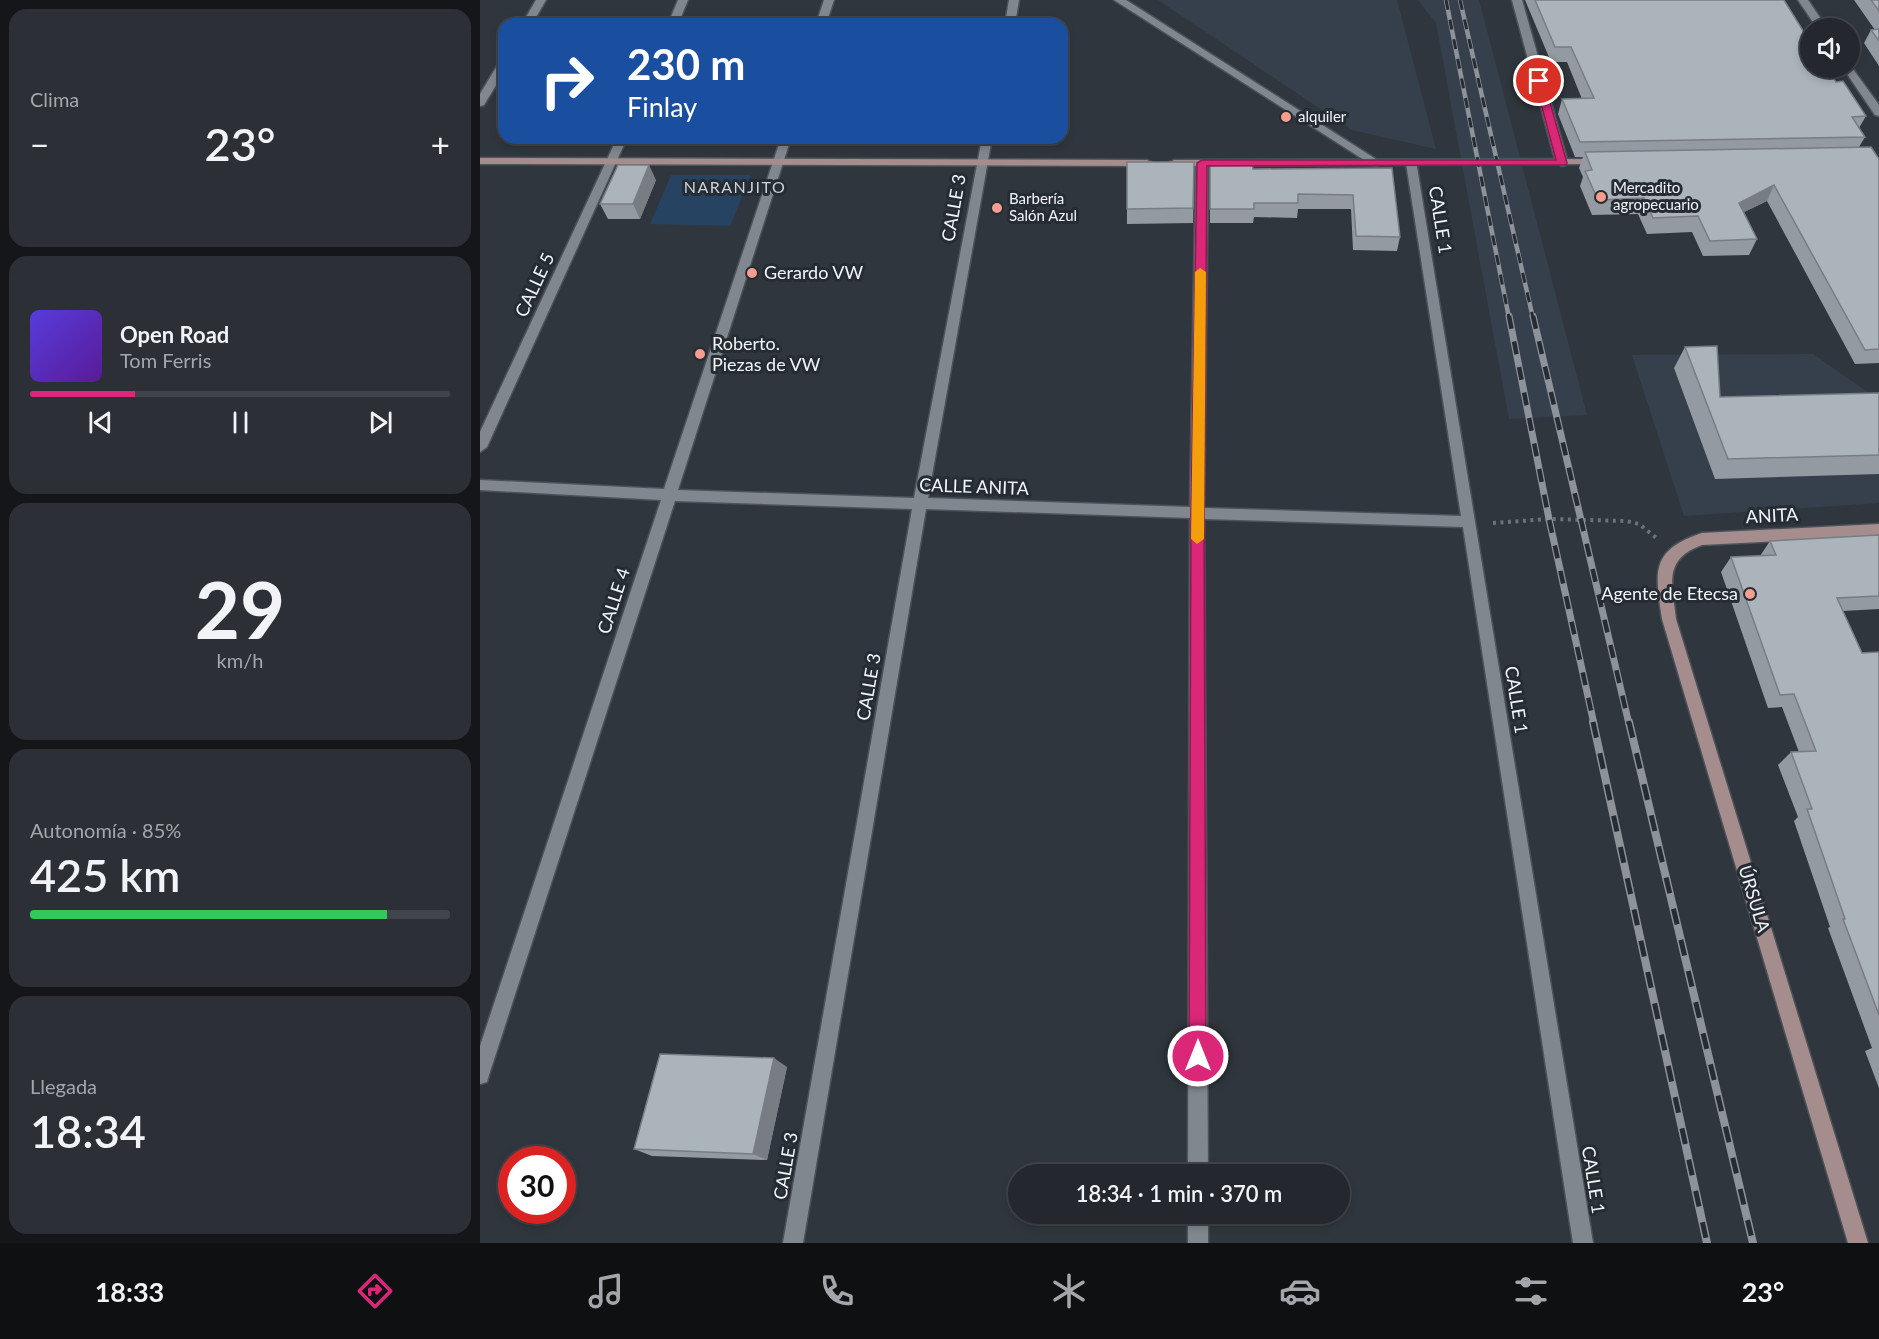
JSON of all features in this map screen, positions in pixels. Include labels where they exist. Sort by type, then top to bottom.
[{"type":"street","points":[[531,18],[542,0]]},
{"type":"street","points":[[676,18],[683,0]]},
{"type":"street","points":[[823,18],[829,0]]},
{"type":"street","points":[[1011,18],[1014,0]]},
{"type":"street","points":[[1119,0],[1376,163]]},
{"type":"street","points":[[1516,0],[1562,163]]},
{"type":"street","points":[[1803,0],[1815,18]]},
{"type":"street","points":[[480,103],[498,73]]},
{"type":"street","points":[[1855,78],[1879,113]]},
{"type":"street","name":"CALLE 5","points":[[480,447],[619,144]]},
{"type":"street","name":"CALLE 4","points":[[480,1075],[784,144]]},
{"type":"street","name":"CALLE 3","points":[[793,1243],[920,503],[986,144]]},
{"type":"street","points":[[480,161],[982,164],[1616,162]]},
{"type":"street","points":[[1198,1164],[1197,512],[1202,163]]},
{"type":"street","name":"CALLE 1","points":[[1412,164],[1583,1243]]},
{"type":"street","name":"CALLE ANITA","points":[[480,485],[669,495],[1468,523]]},
{"type":"street","name":"ANITA","points":[[1671,553],[1684,544],[1702,539],[1879,530]]},
{"type":"street","name":"ÚRSULA","points":[[1671,553],[1664,576],[1668,619],[1858,1243]]},
{"type":"street","points":[[1198,1224],[1198,1243]]},
{"type":"path","points":[[1468,523],[1518,523],[1549,519],[1626,521],[1639,524],[1653,534],[1671,553]]},
{"type":"shaded area","points":[[1158,0],[1397,0],[1436,149],[1352,130]]},
{"type":"shaded area","points":[[1418,0],[1479,0],[1587,415],[1509,419],[1436,23]]},
{"type":"shaded area","points":[[671,175],[751,175],[730,226],[650,224]]},
{"type":"shaded area","points":[[1813,354],[1879,400],[1879,503],[1684,516],[1632,355]]},
{"type":"building","points":[[1535,0],[1784,0],[1800,26],[1800,78],[1833,78],[1836,82],[1843,81],[1866,116],[1852,117],[1865,137],[1580,142],[1562,99],[1594,98],[1571,47],[1555,47]]},
{"type":"building","points":[[1871,0],[1879,0],[1879,11]]},
{"type":"building","points":[[1879,29],[1879,41],[1871,30]]},
{"type":"building","points":[[1871,147],[1879,159],[1879,349],[1865,350],[1774,185],[1739,203],[1757,239],[1710,241],[1698,216],[1653,218],[1644,198],[1598,200],[1585,171],[1592,170],[1585,152]]},
{"type":"building","points":[[1127,162],[1194,162],[1193,208],[1127,209]]},
{"type":"building","points":[[1210,163],[1252,163],[1253,169],[1392,168],[1400,237],[1356,236],[1353,195],[1298,194],[1298,203],[1254,203],[1254,209],[1210,209]]},
{"type":"building","points":[[618,165],[649,165],[633,204],[600,204]]},
{"type":"building","points":[[1717,346],[1720,397],[1879,393],[1879,455],[1728,459],[1685,347]]},
{"type":"building","points":[[1879,535],[1879,596],[1837,598],[1862,653],[1879,652],[1879,1015],[1843,919],[1845,919],[1807,809],[1812,809],[1791,752],[1816,751],[1794,694],[1780,695],[1731,557],[1776,555],[1770,541]]},
{"type":"building","points":[[660,1054],[774,1058],[753,1154],[634,1149]]},
{"type":"railway","points":[[1446,0],[1509,318]]},
{"type":"railway","points":[[1460,0],[1533,318]]},
{"type":"railway","points":[[1509,316],[1549,519],[1594,724]]},
{"type":"railway","points":[[1533,316],[1629,724]]},
{"type":"railway","points":[[1593,722],[1707,1243]]},
{"type":"railway","points":[[1629,722],[1753,1243]]},
{"type":"slow traffic","points":[[1197,539],[1200,272]]},
{"type":"place","name":"alquiler","points":[[1286,117]]},
{"type":"place","name":"Mercadito agropecuario","points":[[1601,197]]},
{"type":"place","name":"Barbería Salón Azul","points":[[997,208]]},
{"type":"place","name":"Gerardo VW","points":[[752,273]]},
{"type":"place","name":"Roberto. Piezas de VW","points":[[700,354]]},
{"type":"place","name":"Agente de Etecsa","points":[[1750,594]]},
{"type":"district","name":"NARANJITO","points":[[735,187]]},
{"type":"route","points":[[1198,1056],[1197,512],[1202,163],[1562,163],[1539,81]]}]
